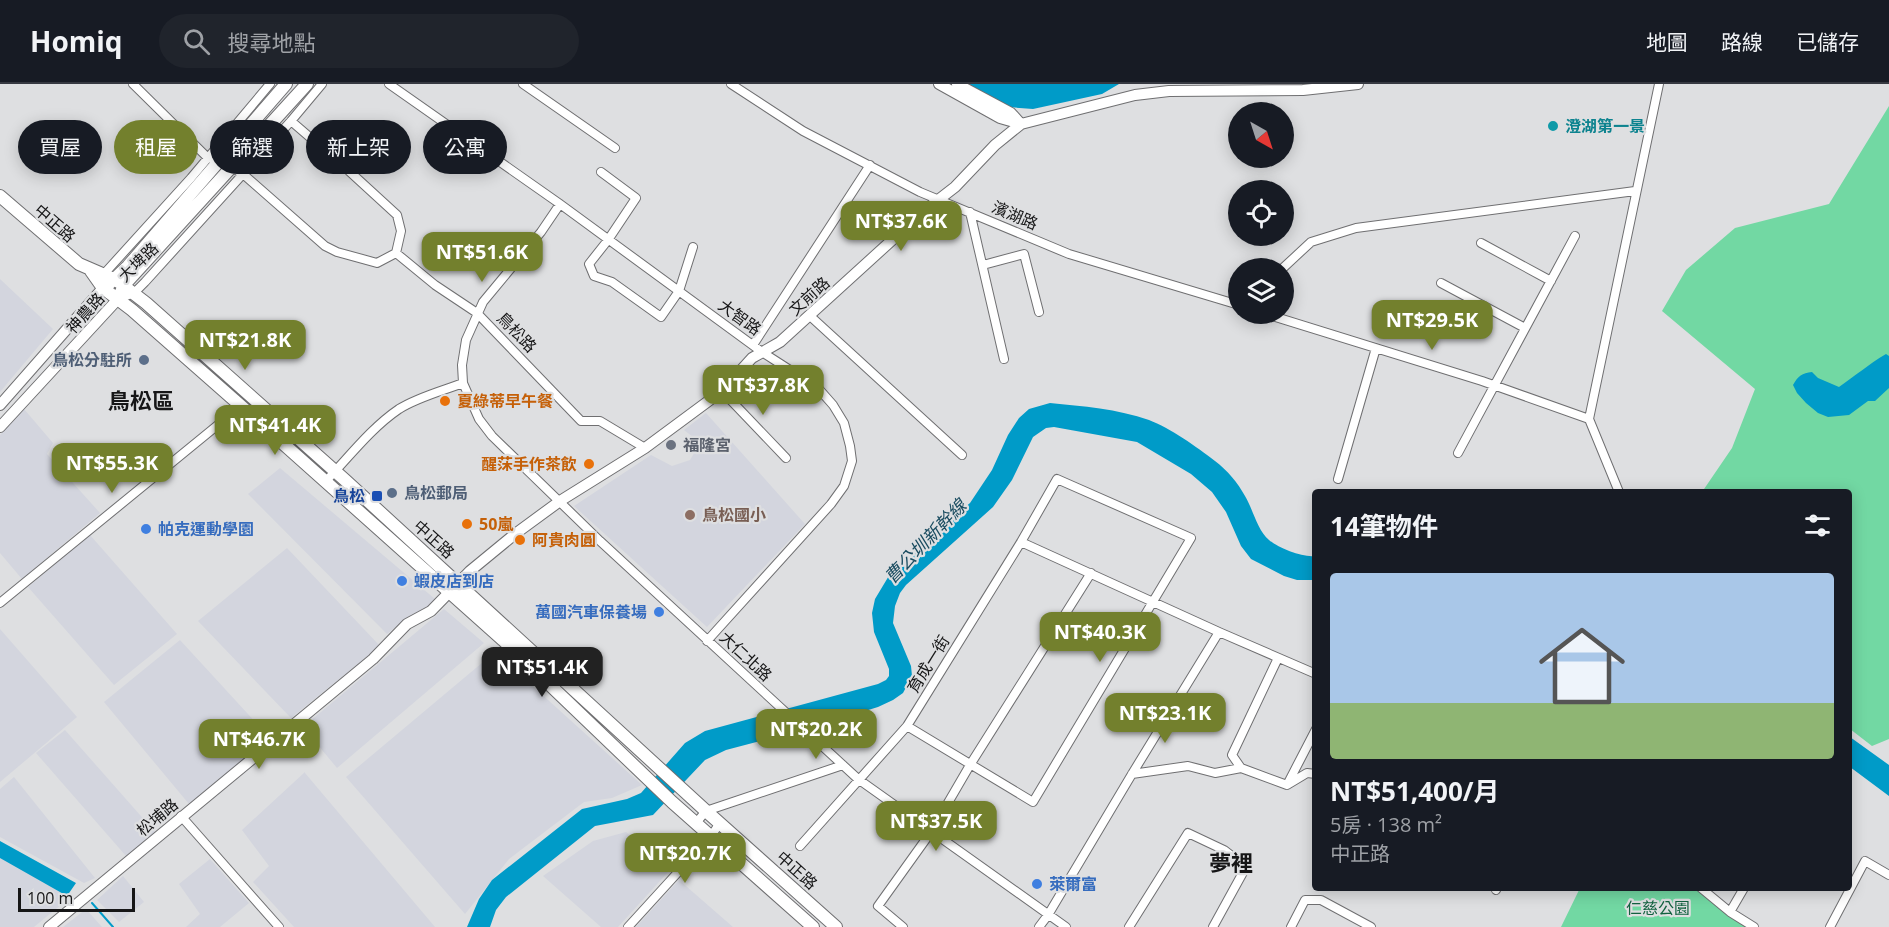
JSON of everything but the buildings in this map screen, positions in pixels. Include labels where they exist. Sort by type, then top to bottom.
[{"type":"main road","name":"大埤路","points":[[263,120],[286,84]]},
{"type":"main road","name":"大埤路","points":[[274,120],[307,84]]},
{"type":"main road","name":"大埤路","points":[[118,299],[112,282],[225,174]]},
{"type":"main road","name":"中正路","points":[[0,196],[63,252],[79,264],[112,282],[335,472],[836,927]]},
{"type":"main road","name":"中正路","points":[[112,282],[118,299],[503,640],[672,802],[813,927]]},
{"type":"street","points":[[133,84],[208,158]]},
{"type":"street","name":"大埤路","points":[[112,282],[208,158],[270,84]]},
{"type":"street","name":"大埤路","points":[[292,120],[322,84]]},
{"type":"street","name":"大智路","points":[[389,84],[560,204],[758,348],[818,388],[833,405],[844,423],[852,461],[844,486],[831,504],[708,641]]},
{"type":"street","points":[[524,84],[615,148]]},
{"type":"street","name":"濱湖路","points":[[731,84],[803,131],[920,192],[1069,254],[1228,302]]},
{"type":"street","points":[[939,84],[1006,121],[1021,124]]},
{"type":"street","points":[[957,84],[1011,113],[1021,124]]},
{"type":"street","name":"文前路","points":[[449,593],[470,571],[560,501],[645,448],[722,391],[752,358],[758,348],[780,342],[955,187],[994,145],[1021,124],[1135,95],[1169,92],[1303,90],[1358,84]]},
{"type":"street","points":[[1618,489],[1589,419],[1659,84]]},
{"type":"street","points":[[240,174],[325,246],[337,252],[377,263],[396,253],[401,231],[397,215],[294,124]]},
{"type":"street","points":[[758,348],[870,165]]},
{"type":"street","points":[[601,172],[636,198],[589,264],[594,276],[612,282],[661,316],[679,291],[693,247]]},
{"type":"street","points":[[1294,258],[1311,242],[1356,228],[1635,191]]},
{"type":"street","points":[[326,481],[381,424],[399,409],[420,398],[463,383],[462,365],[466,340],[477,313],[483,302],[541,232],[560,204]]},
{"type":"street","points":[[970,212],[1004,359]]},
{"type":"street","points":[[1458,453],[1575,236]]},
{"type":"street","points":[[1481,243],[1551,280]]},
{"type":"street","name":"鳥松路","points":[[396,253],[435,285],[477,313],[581,421],[600,421],[645,448]]},
{"type":"street","points":[[983,265],[1024,254],[1039,312]]},
{"type":"street","name":"神農路","points":[[0,405],[112,282]]},
{"type":"street","points":[[1441,283],[1525,328]]},
{"type":"street","name":"神農路","points":[[2,422],[118,299]]},
{"type":"street","points":[[809,315],[962,455]]},
{"type":"street","points":[[1294,323],[1495,385],[1589,419]]},
{"type":"street","points":[[1338,479],[1376,348]]},
{"type":"street","name":"大仁北路","points":[[463,383],[479,419],[492,436],[600,541],[808,734],[858,779],[1066,927]]},
{"type":"street","points":[[722,391],[786,458]]},
{"type":"street","points":[[0,603],[241,406]]},
{"type":"street","name":"育成一街","points":[[800,846],[907,726],[1021,542],[1057,479],[1191,538],[1152,601]]},
{"type":"street","points":[[1021,542],[1312,672]]},
{"type":"street","points":[[903,927],[878,906],[931,832],[970,765],[1091,573]]},
{"type":"street","name":"松埔路","points":[[49,927],[373,659],[407,624],[431,611],[449,593]]},
{"type":"street","points":[[907,726],[1033,802],[1152,601]]},
{"type":"street","points":[[1039,927],[1219,632]]},
{"type":"street","points":[[1241,768],[1232,754],[1278,658]]},
{"type":"street","points":[[1287,785],[1312,737]]},
{"type":"street","points":[[696,823],[706,811],[843,765]]},
{"type":"street","points":[[1132,774],[1188,766],[1215,773],[1241,768],[1287,785]]},
{"type":"street","points":[[1287,785],[1307,772],[1312,773]]},
{"type":"street","points":[[181,816],[279,927]]},
{"type":"street","points":[[628,927],[720,824]]},
{"type":"street","points":[[1129,927],[1188,834],[1224,850],[1246,867],[1213,927]]},
{"type":"street","points":[[1852,886],[1865,861],[1889,875]]},
{"type":"street","points":[[1705,891],[1730,912],[1754,927]]},
{"type":"street","points":[[1730,912],[1742,891]]},
{"type":"street","points":[[1830,927],[1849,891]]},
{"type":"street","points":[[1291,927],[1305,900],[1321,900],[1371,927]]},
{"type":"shaded area","points":[[0,279],[53,329],[0,392]]},
{"type":"shaded area","points":[[24,409],[53,443],[47,454],[100,513],[22,579],[0,553],[0,435]]},
{"type":"shaded area","name":"鳥松國小","points":[[706,413],[805,524],[707,627],[574,506],[651,455],[672,466],[690,460],[696,450],[693,437],[684,430]]},
{"type":"shaded area","points":[[280,468],[435,599],[423,611],[407,618],[387,634],[248,494]]},
{"type":"shaded area","points":[[90,535],[177,634],[114,685],[28,587]]},
{"type":"shaded area","points":[[287,548],[380,646],[291,718],[198,621]]},
{"type":"shaded area","points":[[444,609],[484,643],[337,768],[303,727]]},
{"type":"shaded area","points":[[0,629],[77,717],[0,782]]},
{"type":"shaded area","points":[[180,640],[270,738],[189,804],[104,702]]},
{"type":"shaded area","points":[[495,652],[642,785],[612,798],[584,802],[509,859],[465,914],[346,777]]},
{"type":"shaded area","points":[[65,730],[155,832],[126,856],[36,753]]},
{"type":"shaded area","points":[[305,772],[435,927],[294,927],[253,882],[269,866],[242,830]]},
{"type":"shaded area","points":[[14,777],[95,878],[84,883],[0,837],[0,789]]},
{"type":"shaded area","points":[[626,832],[669,871],[618,927],[601,927],[543,876],[593,841]]},
{"type":"shaded area","points":[[0,855],[73,895],[34,927],[0,927]]},
{"type":"shaded area","points":[[210,859],[249,903],[220,927],[186,927],[200,914],[179,884]]},
{"type":"shaded area","points":[[123,876],[144,902],[119,922],[97,900]]},
{"type":"shaded area","points":[[679,880],[733,927],[636,927]]},
{"type":"shaded area","points":[[86,909],[102,927],[63,927]]},
{"type":"green space","points":[[1889,106],[1889,739],[1872,746],[1852,731],[1852,489],[1704,489],[1732,448],[1755,389],[1662,311],[1686,270],[1735,228],[1829,204]]},
{"type":"green space","name":"仁慈公園","points":[[1579,891],[1706,891],[1754,927],[1561,927]]},
{"type":"water","points":[[966,84],[1119,84],[1102,94],[1033,109],[1008,107]]},
{"type":"water","points":[[1886,354],[1889,356],[1889,388],[1875,401],[1868,401],[1849,415],[1828,417],[1818,413],[1797,393],[1793,385],[1801,376],[1812,372],[1818,378],[1839,387]]},
{"type":"water","points":[[1050,403],[1100,408],[1149,420],[1174,433],[1219,465],[1236,482],[1248,501],[1261,531],[1269,540],[1291,552],[1312,556],[1312,580],[1297,580],[1284,576],[1251,559],[1241,546],[1226,512],[1212,492],[1191,474],[1137,442],[1054,427],[1046,428],[1033,437],[1012,480],[993,507],[900,593],[895,606],[893,623],[911,666],[912,676],[903,693],[878,707],[726,750],[705,760],[653,815],[595,826],[506,897],[496,910],[490,927],[467,927],[479,899],[492,880],[582,809],[627,799],[641,793],[685,743],[705,731],[886,680],[889,676],[889,669],[874,632],[872,613],[875,599],[893,569],[970,503],[992,470],[1008,435],[1019,418],[1029,409]]},
{"type":"water","points":[[1852,738],[1889,765],[1889,796],[1852,768]]},
{"type":"water","points":[[0,841],[76,883],[67,896],[0,858]]},
{"type":"waterway","points":[[92,903],[113,927]]},
{"type":"place","name":"澄湖第一景","points":[[1553,126]]},
{"type":"place","name":"鳥松分駐所","points":[[144,360]]},
{"type":"place","name":"夏綠蒂早午餐","points":[[445,401]]},
{"type":"place","name":"福隆宮","points":[[671,445]]},
{"type":"place","name":"醒莯手作茶飲","points":[[589,464]]},
{"type":"place","name":"鳥松郵局","points":[[392,493]]},
{"type":"place","name":"鳥松","points":[[377,496]]},
{"type":"place","name":"鳥松國小","points":[[690,515]]},
{"type":"place","name":"50嵐","points":[[467,524]]},
{"type":"place","name":"帕克運動學園","points":[[146,529]]},
{"type":"place","name":"阿貴肉圓","points":[[520,540]]},
{"type":"place","name":"蝦皮店到店","points":[[402,581]]},
{"type":"place","name":"萬國汽車保養場","points":[[659,612]]},
{"type":"place","name":"萊爾富","points":[[1037,884]]},
{"type":"district","name":"鳥松區","points":[[141,400]]},
{"type":"district","name":"夢裡","points":[[1231,862]]},
{"type":"water label","name":"曹公圳新幹線","points":[[925,541]]}]
